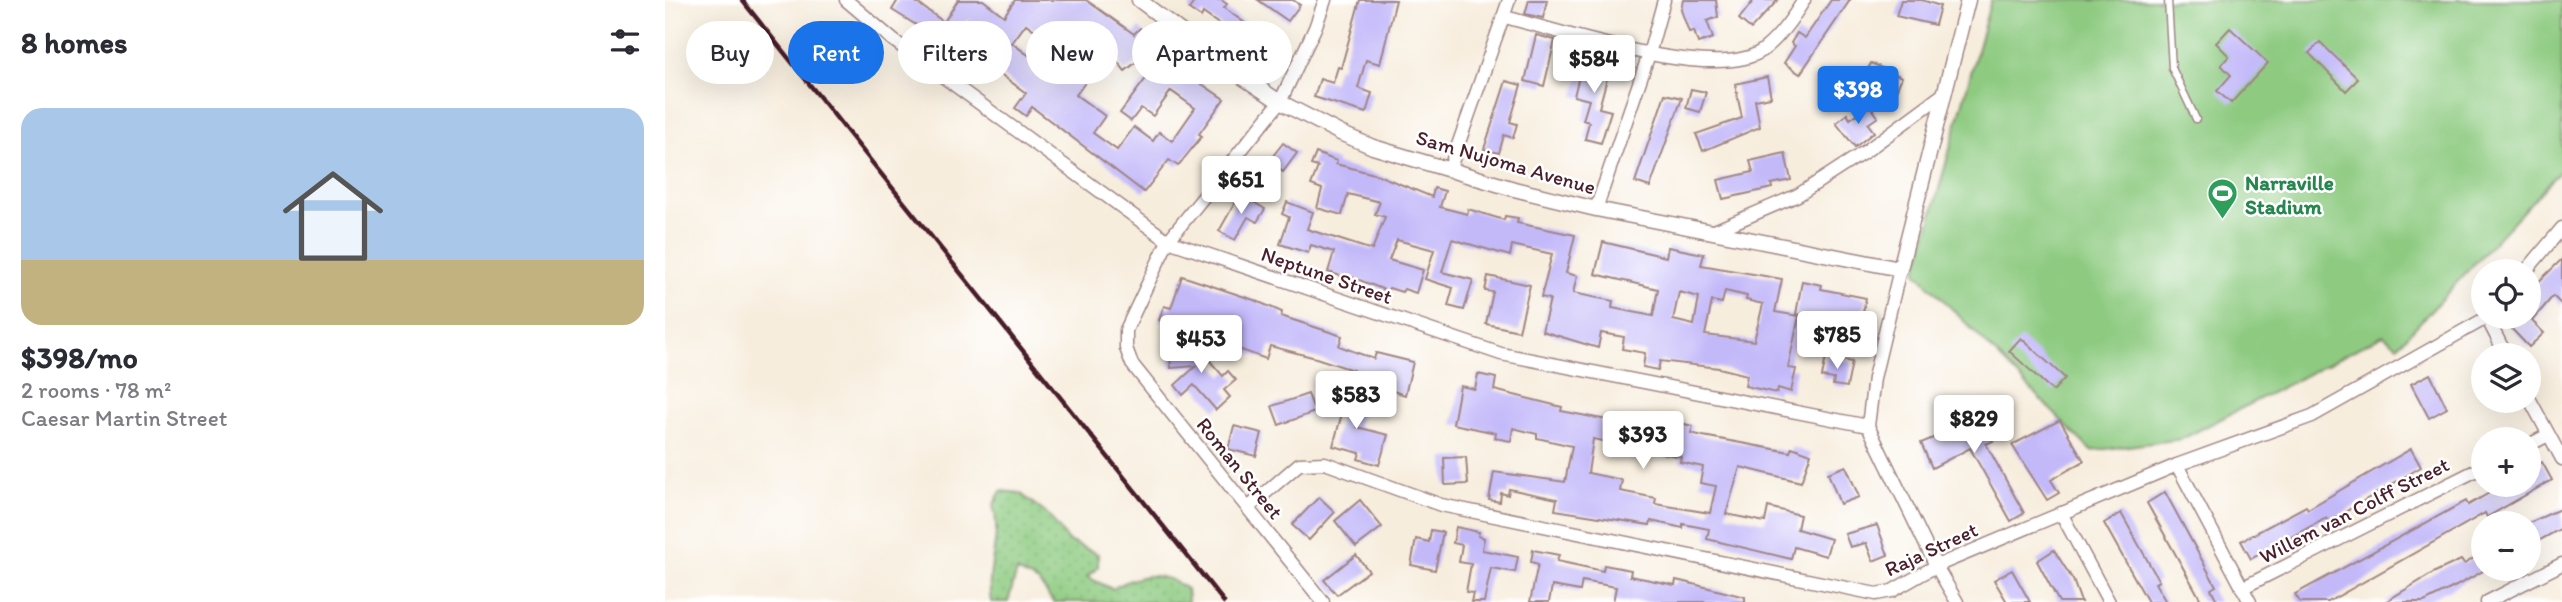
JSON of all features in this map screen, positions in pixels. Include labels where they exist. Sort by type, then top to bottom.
[{"type":"street","name":"Neptune Street","points":[[846,0],[893,40],[1168,241],[1501,354],[1868,426]]},
{"type":"street","name":"Sam Nujoma Avenue","points":[[1139,0],[1236,73],[1280,102],[1373,147],[1451,168],[1514,189],[1596,209],[1900,270]]},
{"type":"street","name":"Roman Street","points":[[1323,602],[1132,363],[1126,348],[1126,330],[1168,241],[1280,102],[1315,28],[1325,0]]},
{"type":"street","points":[[1451,168],[1509,0]]},
{"type":"street","points":[[1596,209],[1649,54],[1664,0]]},
{"type":"street","points":[[1505,17],[1649,54],[1708,63],[1738,60],[1762,51],[1791,21],[1804,0]]},
{"type":"street","points":[[1958,602],[1936,566],[1868,426],[1874,378],[1942,95],[1968,0]]},
{"type":"street","points":[[1711,232],[1798,195],[1866,151],[1942,95]]},
{"type":"street","points":[[2540,259],[2557,245],[2562,228]]},
{"type":"street","name":"Raja Street","points":[[1248,508],[1299,464],[1325,463],[1441,505],[1876,594],[1892,591],[1936,566],[2177,465],[2312,416],[2471,327]]},
{"type":"street","points":[[2537,413],[2562,459]]},
{"type":"street","points":[[2541,439],[2549,435]]},
{"type":"street","points":[[2177,465],[2250,602]]},
{"type":"street","name":"Willem van Colff Street","points":[[2242,588],[2471,473]]},
{"type":"street","points":[[2061,513],[2109,602]]},
{"type":"street","points":[[2487,602],[2562,564]]},
{"type":"lane","points":[[2168,0],[2172,68],[2196,119]]},
{"type":"green space","name":"Narraville Stadium","points":[[1991,0],[2562,0],[2562,169],[2479,259],[2471,259],[2471,267],[2398,346],[2383,335],[2182,439],[2091,451],[1916,272]]},
{"type":"green space","points":[[1001,491],[1020,493],[1049,516],[1068,541],[1098,554],[1098,567],[1087,577],[1112,589],[1141,577],[1158,576],[1187,589],[1188,602],[1053,602],[1039,582],[1017,571],[1008,602],[991,602],[990,578],[996,529],[993,506]]},
{"type":"building","points":[[898,0],[913,0],[943,21],[910,21],[892,10]]},
{"type":"building","points":[[958,0],[983,0],[1004,16],[1015,0],[1086,0],[1116,21],[1026,21],[1012,43],[1012,21],[945,21]]},
{"type":"building","points":[[1196,0],[1221,0],[1227,4],[1224,8],[1242,21],[1214,21],[1203,13],[1201,17],[1189,9]]},
{"type":"building","points":[[1258,0],[1293,0],[1300,5],[1288,21]]},
{"type":"building","points":[[1360,0],[1396,0],[1380,64],[1366,60],[1358,88],[1372,93],[1366,113],[1314,97],[1320,79],[1333,83],[1338,67],[1341,68]]},
{"type":"building","points":[[1529,0],[1547,0],[1543,18],[1525,14]]},
{"type":"building","points":[[1683,0],[1716,0],[1718,17],[1707,21],[1713,38],[1698,43],[1694,31],[1689,32],[1681,10]]},
{"type":"building","points":[[1754,0],[1778,0],[1751,29],[1739,19]]},
{"type":"building","points":[[1831,0],[1850,0],[1800,74],[1784,63],[1795,46],[1791,43],[1797,33],[1805,38]]},
{"type":"building","points":[[1901,0],[1922,0],[1940,6],[1935,25],[1896,16]]},
{"type":"building","points":[[1118,23],[1132,33],[1132,66],[1125,71],[1118,62]]},
{"type":"building","points":[[2230,28],[2268,63],[2231,103],[2217,91],[2231,75],[2221,65],[2229,56],[2216,43]]},
{"type":"building","points":[[1536,35],[1555,40],[1544,86],[1525,81]]},
{"type":"building","points":[[2320,42],[2358,79],[2346,91],[2309,53]]},
{"type":"building","points":[[1012,43],[1026,53],[1026,84],[1084,84],[1076,95],[1105,116],[1093,133],[1117,150],[1134,127],[1153,141],[1159,132],[1172,141],[1195,108],[1171,91],[1153,116],[1141,108],[1131,121],[1120,113],[1142,84],[1202,84],[1224,99],[1199,134],[1202,136],[1178,166],[1169,160],[1144,192],[1032,107],[1026,116],[1015,108],[1026,93],[1012,83]]},
{"type":"building","points":[[1593,50],[1608,54],[1605,66],[1610,67],[1599,108],[1611,111],[1601,143],[1585,139],[1589,122],[1583,120],[1589,100],[1574,96],[1581,68],[1587,70]]},
{"type":"building","points":[[1871,63],[1902,77],[1896,91],[1864,77]]},
{"type":"building","points":[[1767,77],[1771,97],[1755,100],[1760,127],[1703,151],[1696,134],[1742,118],[1735,84]]},
{"type":"building","points":[[1506,81],[1521,85],[1510,122],[1517,124],[1513,138],[1504,135],[1499,153],[1484,149]]},
{"type":"building","points":[[1691,89],[1706,92],[1700,112],[1686,108]]},
{"type":"building","points":[[1665,94],[1682,98],[1650,187],[1635,182]]},
{"type":"building","points":[[1870,105],[1878,117],[1868,124],[1874,132],[1855,147],[1836,123],[1847,114],[1850,119]]},
{"type":"building","points":[[1283,143],[1297,153],[1283,172],[1269,161]]},
{"type":"building","points":[[1316,153],[1337,161],[1336,164],[1378,175],[1432,197],[1434,188],[1445,191],[1440,207],[1467,214],[1468,209],[1504,220],[1505,216],[1518,218],[1517,223],[1575,235],[1566,273],[1577,276],[1573,293],[1613,301],[1612,308],[1653,316],[1658,289],[1595,274],[1603,242],[1666,257],[1668,247],[1704,254],[1701,265],[1782,279],[1775,312],[1799,316],[1788,368],[1796,369],[1791,392],[1778,388],[1777,393],[1745,386],[1747,375],[1719,368],[1660,361],[1658,370],[1643,367],[1645,353],[1622,349],[1624,337],[1601,333],[1598,348],[1542,331],[1550,299],[1541,297],[1552,254],[1512,245],[1510,256],[1452,239],[1442,272],[1473,280],[1464,310],[1448,306],[1453,288],[1425,279],[1434,250],[1397,240],[1389,260],[1423,270],[1416,293],[1404,289],[1402,292],[1389,288],[1387,291],[1352,277],[1351,279],[1328,272],[1334,252],[1311,245],[1308,253],[1280,244],[1289,217],[1282,214],[1287,202],[1313,212],[1307,229],[1372,250],[1385,217],[1375,214],[1380,202],[1348,194],[1342,215],[1317,208],[1322,189],[1311,185],[1318,167],[1311,165]],"holes":[[[1725,291],[1747,296],[1746,300],[1763,304],[1754,341],[1705,335],[1712,301],[1722,303]],[[1679,292],[1699,297],[1694,325],[1673,320]]]},
{"type":"building","points":[[1785,153],[1791,180],[1771,184],[1772,188],[1723,199],[1718,180],[1753,172],[1750,161]]},
{"type":"building","points":[[1240,194],[1265,209],[1257,222],[1248,217],[1235,240],[1219,231]]},
{"type":"building","points":[[2562,259],[2562,305],[2553,296],[2541,310],[2541,279]]},
{"type":"building","points":[[1182,276],[1254,300],[1282,312],[1281,316],[1342,336],[1339,346],[1374,359],[1376,353],[1413,362],[1405,395],[1350,377],[1353,370],[1316,358],[1270,346],[1266,359],[1159,320],[1164,306],[1171,308]]},
{"type":"building","points":[[1488,276],[1530,285],[1519,331],[1486,324],[1493,292],[1485,291]]},
{"type":"building","points":[[1802,281],[1822,285],[1821,289],[1866,298],[1860,327],[1796,314]]},
{"type":"building","points":[[2512,329],[2540,329],[2544,333],[2533,343],[2525,343]]},
{"type":"building","points":[[2021,338],[2065,378],[2053,391],[2009,351]]},
{"type":"building","points":[[1196,345],[1223,376],[1228,371],[1236,380],[1224,390],[1230,397],[1216,410],[1194,385],[1183,395],[1175,385],[1196,366],[1171,368],[1169,347]]},
{"type":"building","points":[[1826,357],[1852,362],[1847,387],[1833,385],[1834,379],[1822,377]]},
{"type":"building","points":[[1478,374],[1496,378],[1494,390],[1562,407],[1561,411],[1607,420],[1619,418],[1637,422],[1639,416],[1659,420],[1658,426],[1679,430],[1680,423],[1693,426],[1691,433],[1703,436],[1790,452],[1792,447],[1811,454],[1801,482],[1740,467],[1726,514],[1765,522],[1768,507],[1800,515],[1797,529],[1831,539],[1826,556],[1794,547],[1791,559],[1707,539],[1709,529],[1683,524],[1683,528],[1651,521],[1650,525],[1555,510],[1557,499],[1509,489],[1508,495],[1501,493],[1500,502],[1489,500],[1494,472],[1565,482],[1572,446],[1537,438],[1537,434],[1513,428],[1511,441],[1495,438],[1496,433],[1453,424],[1460,386],[1475,389]],"holes":[[[1593,439],[1681,457],[1680,462],[1703,467],[1700,483],[1716,486],[1710,513],[1655,504],[1656,498],[1620,491],[1622,480],[1588,473]]]},
{"type":"building","points":[[2430,374],[2447,408],[2429,418],[2411,384]]},
{"type":"building","points":[[1335,390],[1347,394],[1345,401],[1363,406],[1357,427],[1388,435],[1379,465],[1358,459],[1360,453],[1333,446],[1341,417],[1328,412]]},
{"type":"building","points":[[1308,394],[1315,412],[1279,425],[1272,406]]},
{"type":"building","points":[[1980,400],[1993,441],[1986,444],[2024,513],[2011,521],[1970,448],[1932,468],[1921,443],[1974,421],[1969,404]]},
{"type":"building","points":[[2060,420],[2084,461],[2051,480],[2059,493],[2047,500],[2012,445]]},
{"type":"building","points":[[1234,426],[1262,433],[1256,456],[1228,449]]},
{"type":"building","points":[[2411,449],[2421,467],[2328,522],[2326,518],[2251,559],[2241,541],[2306,506],[2308,509]]},
{"type":"building","points":[[1466,457],[1468,484],[1445,485],[1444,458]]},
{"type":"building","points":[[2541,463],[2552,480],[2541,486]]},
{"type":"building","points":[[1846,466],[1859,497],[1840,504],[1828,473]]},
{"type":"building","points":[[2165,492],[2216,586],[2211,589],[2218,602],[2202,602],[2147,503]]},
{"type":"building","points":[[1319,497],[1335,512],[1309,540],[1292,525]]},
{"type":"building","points":[[2482,497],[2522,497],[2498,511],[2471,511],[2471,521],[2328,602],[2300,602],[2295,594],[2466,501],[2468,505]]},
{"type":"building","points":[[1360,500],[1382,527],[1356,547],[1335,521]]},
{"type":"building","points":[[2562,508],[2562,528],[2541,540],[2541,518]]},
{"type":"building","points":[[2121,513],[2159,581],[2155,583],[2166,602],[2148,602],[2104,523]]},
{"type":"building","points":[[1877,525],[1888,555],[1873,561],[1866,543],[1850,547],[1845,534]]},
{"type":"building","points":[[1456,527],[1479,532],[1478,536],[1484,538],[1482,550],[1518,557],[1515,572],[1491,568],[1484,602],[1471,602],[1473,593],[1466,592],[1471,564],[1459,562],[1462,545],[1453,543]]},
{"type":"building","points":[[1431,530],[1443,532],[1435,570],[1411,565],[1416,539],[1429,542]]},
{"type":"building","points":[[1533,550],[1559,555],[1557,561],[1603,571],[1604,565],[1631,570],[1630,576],[1675,585],[1676,580],[1693,584],[1745,597],[1745,602],[1613,602],[1616,587],[1582,581],[1580,591],[1552,586],[1549,602],[1530,602],[1538,564],[1531,562]]},
{"type":"building","points":[[2054,550],[2073,580],[2081,602],[2059,602],[2037,561]]},
{"type":"building","points":[[1356,555],[1369,571],[1337,595],[1324,580]]},
{"type":"building","points":[[2461,560],[2464,564],[2471,560],[2471,578],[2424,602],[2385,602],[2435,572]]},
{"type":"building","points":[[2012,570],[2030,602],[2007,602],[1994,580]]},
{"type":"railway","points":[[742,0],[1224,602]]},
{"type":"place","name":"Narraville Stadium","points":[[2222,221]]}]
